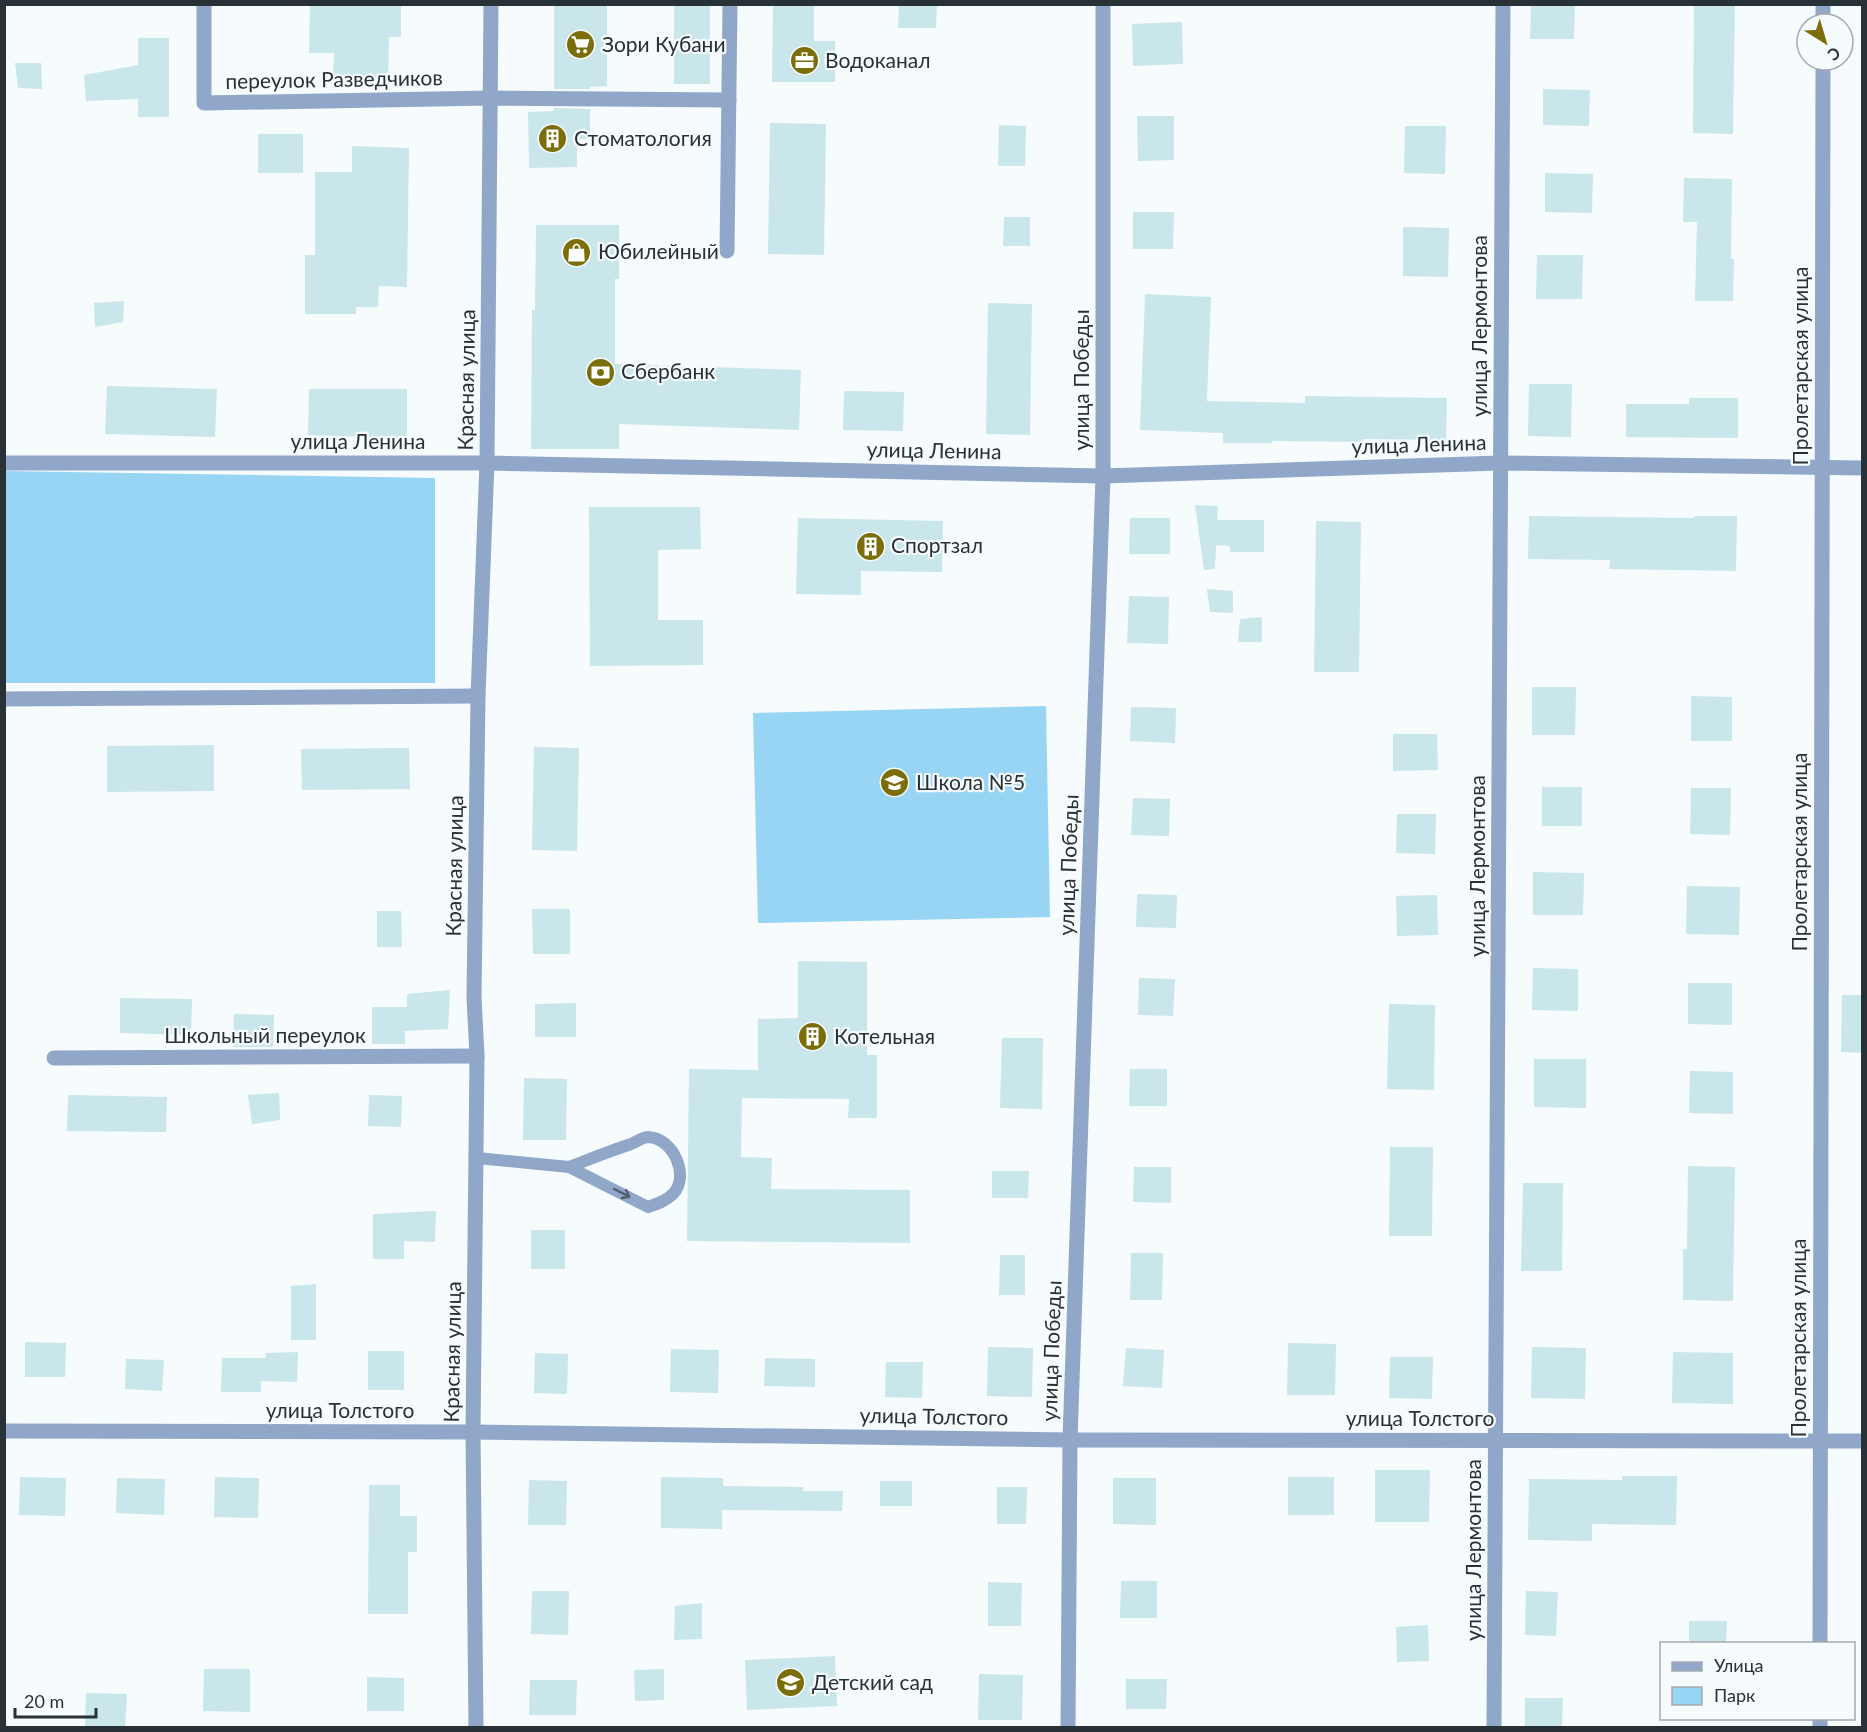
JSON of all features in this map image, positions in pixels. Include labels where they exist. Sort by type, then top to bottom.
[{"type":"street","name":"переулок Разведчиков","points":[[204,4],[204,103],[491,98]]},
{"type":"street","name":"Красная улица","points":[[476,1728],[473,1432],[477,1056],[474,997],[478,696],[487,463],[491,4]]},
{"type":"street","points":[[727,251],[730,4]]},
{"type":"street","name":"улица Победы","points":[[1068,1728],[1070,1440],[1103,476],[1103,4]]},
{"type":"street","name":"улица Лермонтова","points":[[1494,1728],[1503,4]]},
{"type":"street","name":"Пролетарская улица","points":[[1820,1642],[1823,72]]},
{"type":"street","points":[[491,98],[729,100]]},
{"type":"street","name":"улица Ленина","points":[[4,463],[487,463],[1103,476],[1500,463],[1863,468]]},
{"type":"street","points":[[4,699],[478,696]]},
{"type":"street","name":"Школьный переулок","points":[[54,1058],[477,1056]]},
{"type":"street","name":"улица Толстого","points":[[4,1431],[473,1432],[1070,1440],[1863,1441]]},
{"type":"lane","points":[[477,1158],[569,1167],[648,1206],[663,1202],[675,1193],[678,1182],[679,1168],[677,1157],[672,1149],[648,1137],[569,1167]]},
{"type":"green space","points":[[5,471],[435,478],[435,683],[5,683]]},
{"type":"green space","points":[[1046,706],[1050,917],[758,923],[753,713]]},
{"type":"building","points":[[310,4],[401,4],[401,37],[389,37],[388,81],[333,80],[334,53],[309,53]]},
{"type":"building","name":"Зори Кубани","points":[[554,4],[607,4],[607,86],[590,87],[590,89],[554,89]]},
{"type":"building","name":"Зори Кубани","points":[[674,4],[710,4],[710,84],[674,84]]},
{"type":"building","name":"Водоканал","points":[[773,4],[814,4],[814,41],[835,41],[835,82],[772,82]]},
{"type":"building","points":[[899,4],[937,4],[936,28],[898,28]]},
{"type":"building","points":[[1531,4],[1575,4],[1574,39],[1530,39]]},
{"type":"building","points":[[1694,4],[1735,4],[1733,134],[1693,133]]},
{"type":"building","points":[[1182,22],[1183,64],[1133,66],[1132,24]]},
{"type":"building","points":[[138,38],[169,38],[169,117],[138,117],[138,99],[86,101],[84,75],[138,65]]},
{"type":"building","points":[[15,63],[41,63],[42,89],[18,88]]},
{"type":"building","points":[[1543,89],[1590,90],[1589,126],[1543,125]]},
{"type":"building","name":"Стоматология","points":[[554,108],[590,109],[590,139],[577,139],[577,167],[529,168],[528,112],[554,111]]},
{"type":"building","points":[[1137,116],[1174,116],[1174,160],[1138,161]]},
{"type":"building","points":[[770,123],[826,124],[824,255],[768,254]]},
{"type":"building","points":[[999,125],[1026,126],[1025,166],[998,166]]},
{"type":"building","points":[[1405,126],[1446,126],[1445,174],[1404,173]]},
{"type":"building","points":[[258,134],[303,134],[303,173],[258,173]]},
{"type":"building","points":[[352,146],[409,148],[407,287],[379,286],[378,307],[356,307],[356,314],[305,314],[305,255],[315,255],[315,172],[352,172]]},
{"type":"building","points":[[1545,173],[1593,174],[1592,213],[1545,212]]},
{"type":"building","points":[[1684,178],[1732,179],[1733,301],[1695,301],[1697,222],[1683,222]]},
{"type":"building","points":[[1133,212],[1174,212],[1173,249],[1133,249]]},
{"type":"building","points":[[1004,217],[1030,217],[1030,246],[1003,246]]},
{"type":"building","points":[[536,225],[619,225],[619,279],[615,279],[615,364],[801,370],[799,430],[619,424],[619,449],[531,449],[532,310],[535,310]]},
{"type":"building","points":[[1403,227],[1449,228],[1448,277],[1403,276]]},
{"type":"building","points":[[1537,255],[1583,255],[1582,299],[1536,299]]},
{"type":"building","points":[[1145,294],[1211,297],[1207,401],[1305,403],[1305,396],[1447,398],[1446,440],[1363,439],[1363,442],[1223,443],[1223,433],[1140,430]]},
{"type":"building","points":[[124,301],[123,322],[95,327],[94,303]]},
{"type":"building","points":[[988,303],[1032,304],[1030,435],[986,434]]},
{"type":"building","points":[[1529,384],[1572,384],[1571,437],[1528,436]]},
{"type":"building","points":[[107,386],[217,389],[215,437],[105,434]]},
{"type":"building","points":[[309,389],[407,389],[407,438],[308,435]]},
{"type":"building","points":[[844,391],[904,392],[903,431],[843,430]]},
{"type":"building","points":[[1689,398],[1738,398],[1738,438],[1626,437],[1626,404],[1689,404]]},
{"type":"building","points":[[1195,505],[1218,506],[1217,520],[1264,520],[1264,552],[1230,552],[1230,546],[1216,545],[1215,569],[1204,570]]},
{"type":"building","points":[[589,507],[700,507],[701,549],[658,550],[658,620],[703,620],[703,665],[590,666]]},
{"type":"building","points":[[1529,516],[1694,518],[1694,516],[1737,516],[1736,571],[1609,569],[1610,560],[1528,559]]},
{"type":"building","name":"Спортзал","points":[[798,518],[943,521],[942,572],[861,571],[861,595],[796,594]]},
{"type":"building","points":[[1130,518],[1170,518],[1170,554],[1129,554]]},
{"type":"building","points":[[1316,521],[1361,522],[1359,672],[1314,672]]},
{"type":"building","points":[[1207,589],[1233,591],[1233,613],[1210,612]]},
{"type":"building","points":[[1129,596],[1169,597],[1168,644],[1127,643]]},
{"type":"building","points":[[1262,617],[1262,642],[1238,642],[1240,619]]},
{"type":"building","points":[[1532,687],[1576,687],[1575,735],[1532,735]]},
{"type":"building","points":[[1691,696],[1732,697],[1732,741],[1691,741]]},
{"type":"building","points":[[1131,707],[1176,708],[1175,743],[1130,741]]},
{"type":"building","points":[[1393,734],[1437,734],[1438,770],[1393,771]]},
{"type":"building","points":[[214,745],[214,791],[107,792],[107,746]]},
{"type":"building","points":[[534,747],[579,748],[577,851],[532,850]]},
{"type":"building","points":[[409,748],[410,789],[302,790],[301,749]]},
{"type":"building","points":[[1542,787],[1582,787],[1582,826],[1542,826]]},
{"type":"building","points":[[1691,788],[1731,788],[1730,835],[1690,834]]},
{"type":"building","points":[[1133,798],[1170,799],[1169,836],[1131,835]]},
{"type":"building","points":[[1397,814],[1436,814],[1435,854],[1396,853]]},
{"type":"building","points":[[1533,872],[1584,873],[1583,915],[1533,915]]},
{"type":"building","points":[[1687,886],[1740,887],[1739,935],[1686,934]]},
{"type":"building","points":[[1137,894],[1177,895],[1176,928],[1136,927]]},
{"type":"building","points":[[1437,895],[1438,935],[1397,936],[1396,896]]},
{"type":"building","points":[[532,909],[570,909],[570,954],[533,954]]},
{"type":"building","points":[[377,911],[401,911],[402,947],[377,947]]},
{"type":"building","points":[[798,961],[867,962],[867,1055],[877,1055],[877,1118],[848,1118],[849,1099],[742,1098],[741,1157],[772,1158],[771,1189],[910,1190],[910,1243],[687,1241],[689,1069],[758,1070],[758,1019],[798,1018]]},
{"type":"building","points":[[1533,968],[1578,969],[1578,1011],[1532,1010]]},
{"type":"building","points":[[1139,978],[1175,979],[1173,1016],[1138,1015]]},
{"type":"building","points":[[1688,983],[1732,983],[1732,1025],[1688,1024]]},
{"type":"building","points":[[450,990],[448,1029],[405,1031],[405,1044],[372,1044],[372,1007],[407,1007],[407,994]]},
{"type":"building","points":[[1842,995],[1863,995],[1863,1053],[1841,1052]]},
{"type":"building","points":[[120,998],[192,999],[191,1035],[120,1033]]},
{"type":"building","points":[[576,1003],[576,1037],[535,1037],[535,1004]]},
{"type":"building","points":[[1389,1004],[1435,1005],[1434,1090],[1387,1089]]},
{"type":"building","points":[[234,1014],[274,1015],[273,1047],[233,1047]]},
{"type":"building","points":[[1002,1038],[1043,1038],[1042,1109],[1000,1108]]},
{"type":"building","points":[[1534,1059],[1586,1059],[1586,1108],[1534,1107]]},
{"type":"building","points":[[1130,1069],[1167,1069],[1167,1106],[1129,1106]]},
{"type":"building","points":[[1690,1071],[1733,1072],[1733,1114],[1689,1113]]},
{"type":"building","points":[[524,1078],[567,1079],[566,1140],[523,1140]]},
{"type":"building","points":[[279,1093],[280,1120],[252,1124],[248,1095]]},
{"type":"building","points":[[68,1095],[167,1097],[166,1132],[67,1131]]},
{"type":"building","points":[[369,1095],[402,1096],[401,1127],[368,1126]]},
{"type":"building","points":[[1390,1147],[1433,1147],[1432,1236],[1389,1236]]},
{"type":"building","points":[[1688,1166],[1735,1167],[1733,1301],[1683,1300],[1683,1249],[1687,1249]]},
{"type":"building","points":[[1134,1167],[1171,1167],[1171,1203],[1133,1202]]},
{"type":"building","points":[[992,1171],[1029,1171],[1028,1198],[992,1198]]},
{"type":"building","points":[[1523,1183],[1563,1183],[1562,1271],[1521,1271]]},
{"type":"building","points":[[436,1211],[435,1242],[404,1241],[404,1259],[373,1259],[373,1214]]},
{"type":"building","points":[[531,1230],[565,1230],[565,1269],[531,1269]]},
{"type":"building","points":[[1131,1253],[1163,1253],[1162,1300],[1130,1300]]},
{"type":"building","points":[[1000,1255],[1025,1255],[1025,1295],[999,1295]]},
{"type":"building","points":[[316,1284],[316,1340],[291,1340],[291,1286]]},
{"type":"building","points":[[25,1342],[66,1343],[65,1377],[25,1377]]},
{"type":"building","points":[[1288,1343],[1336,1344],[1335,1395],[1287,1395]]},
{"type":"building","points":[[988,1347],[1033,1348],[1032,1397],[987,1396]]},
{"type":"building","points":[[1532,1347],[1586,1348],[1585,1399],[1531,1398]]},
{"type":"building","points":[[1126,1348],[1164,1350],[1162,1388],[1123,1386]]},
{"type":"building","points":[[671,1349],[719,1350],[718,1393],[670,1392]]},
{"type":"building","points":[[368,1351],[404,1351],[404,1390],[368,1390]]},
{"type":"building","points":[[298,1352],[297,1382],[261,1381],[261,1392],[221,1392],[222,1358],[266,1358],[265,1353]]},
{"type":"building","points":[[1673,1352],[1733,1353],[1733,1404],[1672,1403]]},
{"type":"building","points":[[535,1353],[568,1354],[567,1394],[534,1393]]},
{"type":"building","points":[[1390,1357],[1433,1357],[1432,1399],[1389,1398]]},
{"type":"building","points":[[765,1358],[815,1359],[815,1387],[764,1386]]},
{"type":"building","points":[[126,1359],[164,1360],[162,1391],[125,1389]]},
{"type":"building","points":[[886,1362],[923,1362],[922,1398],[885,1397]]},
{"type":"building","points":[[1375,1470],[1430,1470],[1429,1522],[1375,1522]]},
{"type":"building","points":[[1622,1476],[1677,1476],[1676,1525],[1592,1524],[1592,1541],[1528,1540],[1529,1479],[1622,1480]]},
{"type":"building","points":[[20,1477],[66,1478],[65,1516],[19,1515]]},
{"type":"building","points":[[215,1477],[259,1478],[258,1518],[214,1517]]},
{"type":"building","points":[[661,1477],[723,1478],[723,1486],[804,1487],[803,1491],[843,1491],[842,1511],[722,1510],[722,1529],[661,1528]]},
{"type":"building","points":[[1288,1477],[1334,1477],[1334,1515],[1288,1515]]},
{"type":"building","points":[[117,1478],[165,1479],[164,1515],[116,1513]]},
{"type":"building","points":[[1113,1478],[1156,1478],[1156,1525],[1113,1524]]},
{"type":"building","points":[[529,1480],[567,1481],[566,1525],[528,1525]]},
{"type":"building","points":[[880,1481],[912,1481],[912,1506],[880,1506]]},
{"type":"building","points":[[369,1485],[400,1485],[400,1516],[417,1516],[417,1552],[408,1552],[408,1614],[368,1614]]},
{"type":"building","points":[[997,1487],[1027,1487],[1026,1524],[997,1524]]},
{"type":"building","points":[[1121,1581],[1157,1581],[1157,1618],[1120,1618]]},
{"type":"building","points":[[988,1582],[1022,1583],[1021,1626],[988,1626]]},
{"type":"building","points":[[532,1591],[569,1591],[568,1635],[531,1634]]},
{"type":"building","points":[[1526,1591],[1558,1592],[1556,1636],[1525,1635]]},
{"type":"building","points":[[702,1603],[702,1639],[674,1640],[675,1606]]},
{"type":"building","points":[[1689,1621],[1727,1621],[1726,1642],[1689,1642]]},
{"type":"building","points":[[1428,1625],[1429,1661],[1397,1662],[1396,1627]]},
{"type":"building","name":"Детский сад","points":[[835,1656],[837,1706],[747,1710],[745,1660]]},
{"type":"building","points":[[204,1669],[250,1669],[250,1712],[203,1711]]},
{"type":"building","points":[[664,1669],[664,1700],[635,1701],[634,1670]]},
{"type":"building","points":[[979,1674],[1023,1675],[1022,1720],[978,1720]]},
{"type":"building","points":[[367,1677],[404,1678],[404,1711],[367,1711]]},
{"type":"building","points":[[1126,1679],[1167,1679],[1166,1709],[1126,1709]]},
{"type":"building","points":[[530,1680],[577,1680],[576,1715],[529,1715]]},
{"type":"building","points":[[86,1693],[127,1694],[125,1728],[85,1727]]},
{"type":"building","points":[[1525,1698],[1563,1698],[1562,1728],[1525,1728]]},
{"type":"place","name":"Зори Кубани","points":[[581,45]]},
{"type":"place","name":"Водоканал","points":[[804,61]]},
{"type":"place","name":"Стоматология","points":[[553,139]]},
{"type":"place","name":"Юбилейный","points":[[577,252]]},
{"type":"place","name":"Сбербанк","points":[[600,372]]},
{"type":"place","name":"Спортзал","points":[[870,546]]},
{"type":"place","name":"Школа №5","points":[[895,783]]},
{"type":"place","name":"Котельная","points":[[813,1037]]},
{"type":"place","name":"Детский сад","points":[[791,1683]]}]
